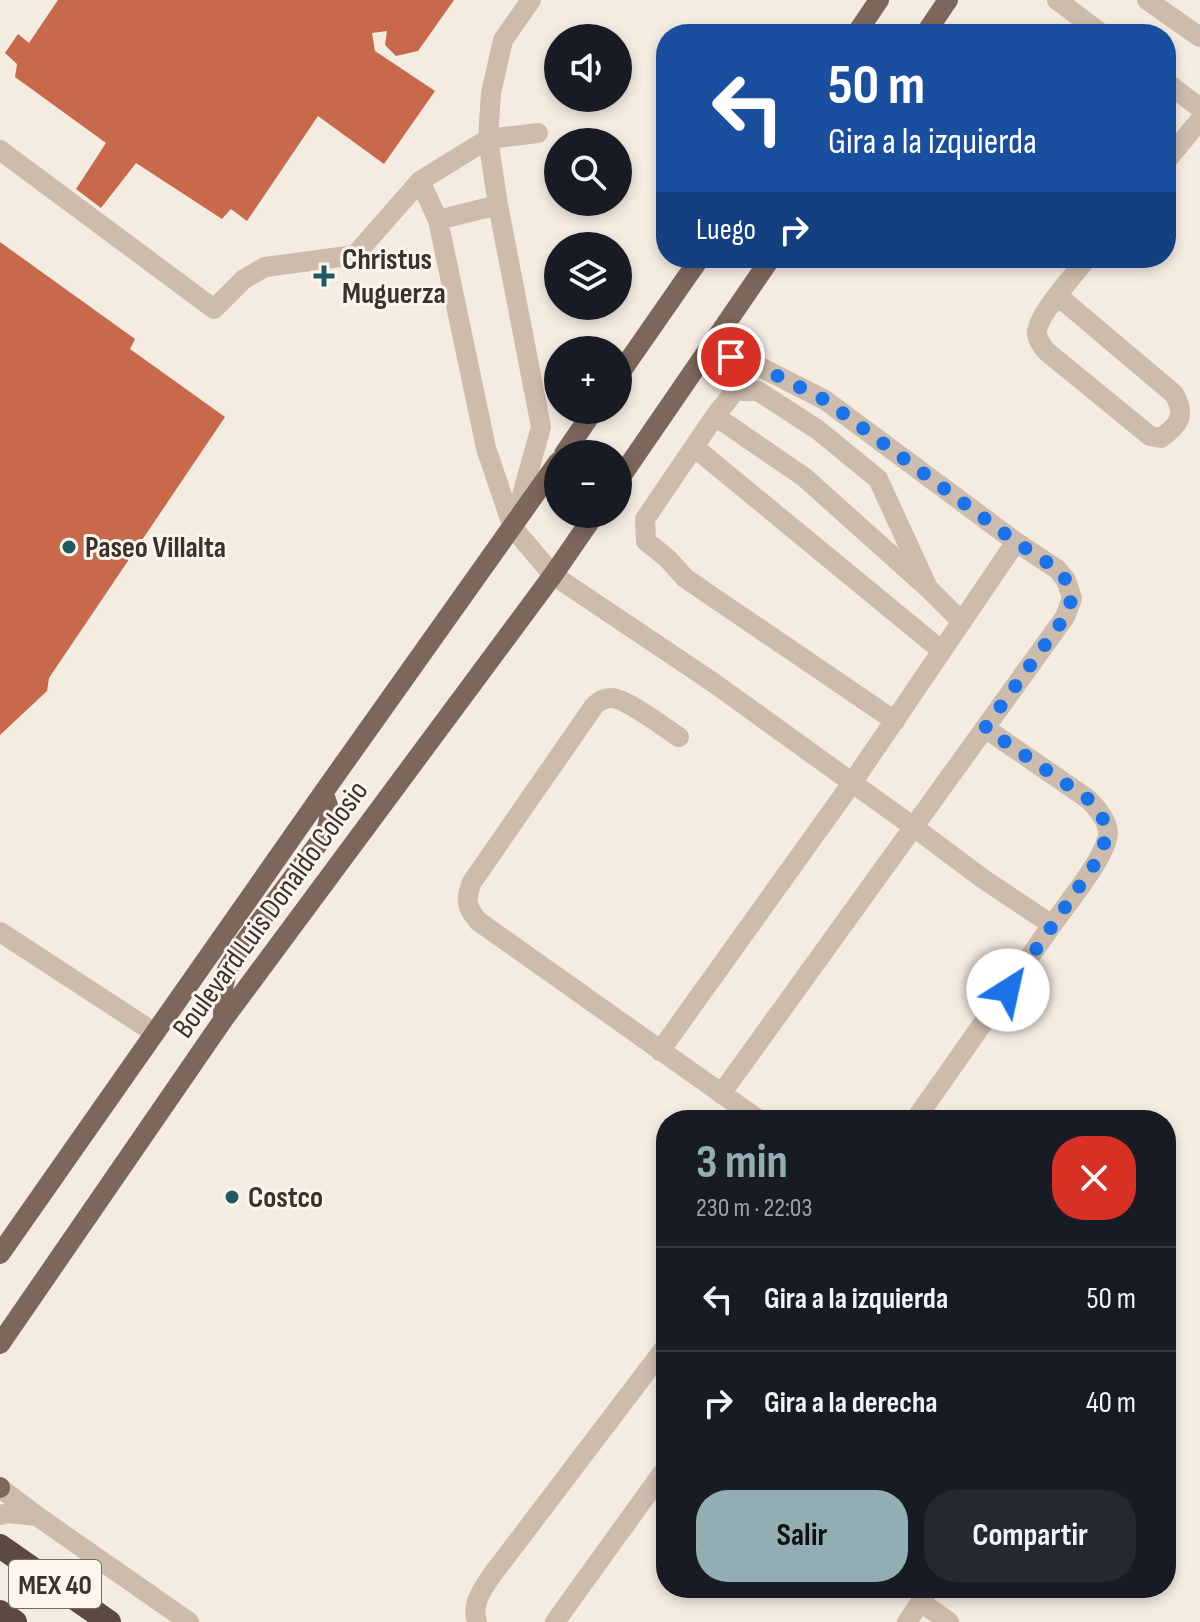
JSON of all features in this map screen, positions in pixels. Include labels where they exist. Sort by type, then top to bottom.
[{"type":"highway","name":"MEX 40","points":[[0,1546],[109,1622]]},
{"type":"highway","name":"MEX 40","points":[[0,1612],[15,1622]]},
{"type":"main road","points":[[863,24],[879,0]]},
{"type":"main road","points":[[932,24],[948,0]]},
{"type":"main road","points":[[632,356],[693,268]]},
{"type":"main road","points":[[632,461],[764,268]]},
{"type":"main road","name":"Boulevard Luis Donaldo Colosio","points":[[0,1254],[544,483]]},
{"type":"main road","name":"Boulevard Luis Donaldo Colosio","points":[[0,1344],[223,1020],[585,528]]},
{"type":"main road","points":[[223,1020],[223,989],[227,970],[324,836],[330,822],[330,807],[323,793]]},
{"type":"street","points":[[513,528],[541,427],[488,139],[491,93],[503,40],[531,0]]},
{"type":"street","points":[[1057,0],[1089,24]]},
{"type":"street","points":[[1147,0],[1200,37]]},
{"type":"street","points":[[1176,90],[1200,108]]},
{"type":"street","points":[[1176,149],[1200,120]]},
{"type":"street","points":[[0,150],[214,309],[244,279],[265,267],[355,255],[420,181],[488,139],[538,133]]},
{"type":"street","points":[[420,181],[438,220],[486,448],[513,528],[553,575],[714,683],[982,878],[1052,925]]},
{"type":"street","points":[[438,220],[498,205]]},
{"type":"street","points":[[1058,296],[1174,394],[1181,406],[1180,419],[1172,430],[1161,438],[1150,436],[1046,351],[1037,337],[1040,319],[1079,268]]},
{"type":"street","points":[[708,350],[754,364],[825,400],[1057,569],[1066,580],[1072,598],[1065,617],[721,1094]]},
{"type":"street","points":[[895,721],[685,578],[646,541],[645,519],[735,391],[758,391],[818,430],[878,479],[928,588]]},
{"type":"street","points":[[715,416],[804,477],[962,622]]},
{"type":"street","points":[[694,447],[942,651]]},
{"type":"street","points":[[660,1051],[852,783],[1016,542]]},
{"type":"street","points":[[679,737],[627,704],[612,698],[600,701],[472,882],[467,896],[470,911],[478,921],[744,1110]]},
{"type":"street","points":[[922,1110],[1101,855],[1108,831],[1100,813],[1088,799],[985,728]]},
{"type":"street","points":[[0,932],[155,1033]]},
{"type":"street","points":[[477,1622],[478,1597],[492,1575],[656,1359]]},
{"type":"street","points":[[555,1622],[656,1482]]},
{"type":"street","points":[[0,1488],[189,1622]]},
{"type":"street","points":[[0,1515],[37,1516]]},
{"type":"street","points":[[907,1622],[924,1598]]},
{"type":"street","points":[[929,1598],[949,1622]]},
{"type":"building","points":[[58,0],[454,0],[418,51],[396,56],[385,45],[387,31],[372,33],[375,51],[435,91],[384,164],[318,116],[247,221],[231,209],[222,219],[136,163],[101,208],[76,189],[106,143],[15,77],[17,64],[5,53],[18,34],[29,43]]},
{"type":"building","name":"Paseo Villalta","points":[[0,242],[135,339],[130,349],[225,417],[49,678],[47,691],[0,735]]},
{"type":"place","name":"Christus Muguerza","points":[[324,276]]},
{"type":"place","name":"Paseo Villalta","points":[[69,547]]},
{"type":"place","name":"Costco","points":[[232,1197]]},
{"type":"route","points":[[731,357],[754,364],[825,400],[1057,569],[1066,580],[1072,598],[1065,617],[985,728],[1088,799],[1100,813],[1108,831],[1101,855],[1008,990]]}]
